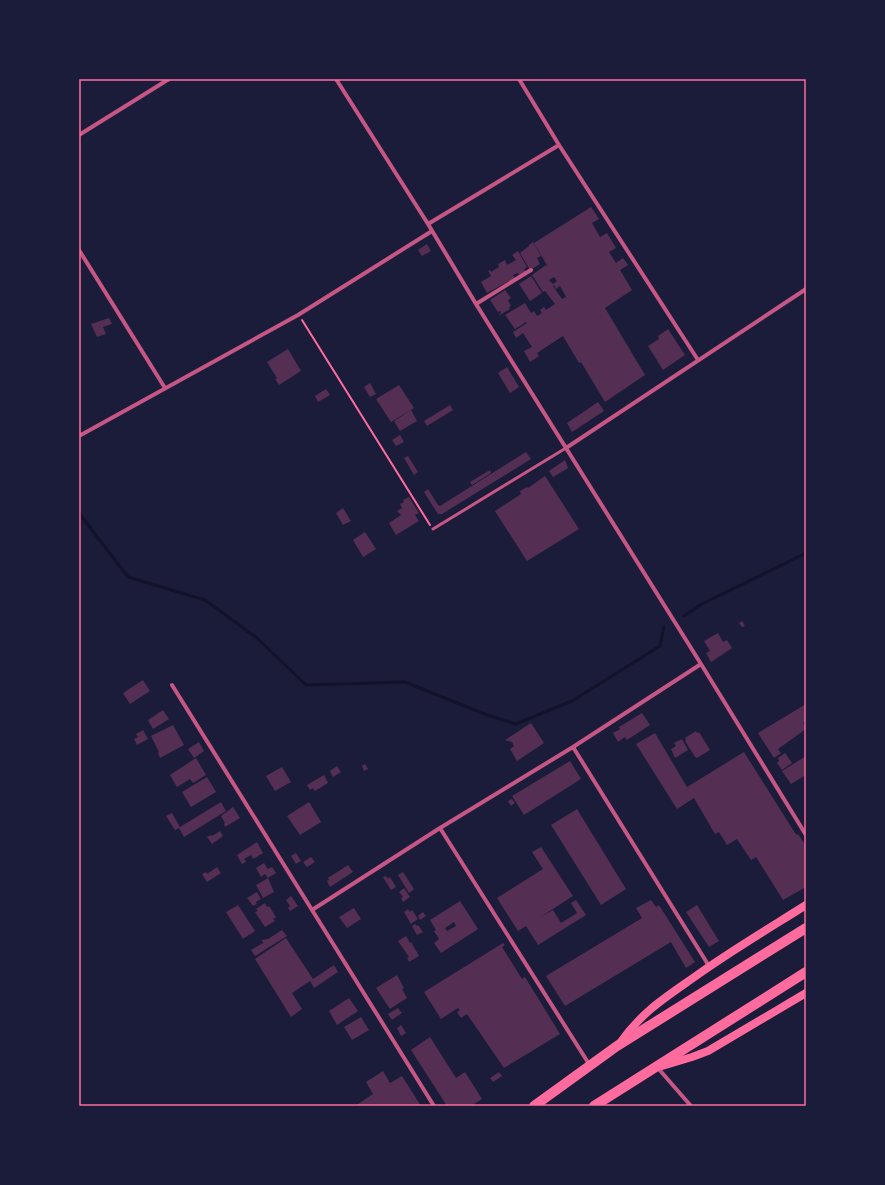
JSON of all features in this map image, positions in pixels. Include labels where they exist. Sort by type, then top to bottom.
[{"type":"highway","points":[[534,1106],[618,1046],[806,928]]},
{"type":"highway","points":[[594,1106],[806,972]]},
{"type":"main road","points":[[618,1046],[629,1030],[647,1011],[709,966],[806,905]]},
{"type":"main road","points":[[657,1067],[708,1051],[806,993]]},
{"type":"street","points":[[79,135],[169,79]]},
{"type":"street","points":[[336,79],[428,224],[476,304],[806,835]]},
{"type":"street","points":[[519,79],[559,145],[698,360]]},
{"type":"street","points":[[428,224],[559,145]]},
{"type":"street","points":[[79,436],[298,315],[432,231]]},
{"type":"street","points":[[79,250],[164,388]]},
{"type":"street","points":[[476,304],[531,270]]},
{"type":"street","points":[[566,448],[806,289]]},
{"type":"street","points":[[312,910],[440,828],[573,747],[701,664]]},
{"type":"street","points":[[172,685],[434,1106]]},
{"type":"street","points":[[573,747],[709,966]]},
{"type":"street","points":[[440,828],[590,1065]]},
{"type":"street","points":[[657,1067],[691,1106]]},
{"type":"lane","points":[[433,529],[566,448]]},
{"type":"path","points":[[298,315],[433,529]]},
{"type":"building","points":[[591,207],[599,219],[592,223],[600,237],[607,233],[616,248],[609,252],[616,263],[623,258],[628,265],[620,270],[632,290],[605,308],[645,375],[605,402],[581,362],[579,363],[563,336],[537,353],[539,356],[530,362],[524,351],[532,347],[523,333],[516,338],[513,332],[527,323],[526,322],[515,329],[505,315],[525,303],[531,313],[534,311],[537,316],[542,313],[540,310],[544,307],[546,310],[555,304],[545,291],[543,292],[532,275],[546,265],[548,267],[534,243]],"holes":[[[554,277],[557,281],[553,284],[549,280]],[[554,285],[556,289],[560,286],[566,297],[562,299],[553,286]]]},
{"type":"building","points":[[533,242],[541,256],[537,258],[540,264],[530,270],[520,253]]},
{"type":"building","points":[[427,244],[431,251],[422,256],[418,250]]},
{"type":"building","points":[[518,251],[527,267],[524,269],[526,272],[519,275],[518,273],[513,275],[515,278],[487,293],[481,282],[491,276],[488,271],[490,270],[491,272],[499,267],[498,264],[505,260],[507,265],[516,260],[512,255]]},
{"type":"building","points":[[531,276],[542,293],[530,301],[519,284]]},
{"type":"building","points":[[505,290],[511,298],[508,300],[511,306],[509,307],[510,309],[500,315],[500,311],[498,312],[490,300]]},
{"type":"building","points":[[109,318],[112,324],[103,327],[106,334],[97,337],[91,324]]},
{"type":"building","points":[[668,329],[685,355],[663,370],[648,346],[659,339],[658,336]]},
{"type":"building","points":[[288,349],[301,371],[279,385],[275,379],[277,378],[267,362]]},
{"type":"building","points":[[507,367],[519,387],[510,393],[498,373]]},
{"type":"building","points":[[370,383],[376,394],[370,397],[364,387]]},
{"type":"building","points":[[399,385],[414,408],[391,422],[376,399]]},
{"type":"building","points":[[326,389],[330,395],[318,402],[315,396]]},
{"type":"building","points":[[598,402],[604,411],[572,432],[567,423]]},
{"type":"building","points":[[450,405],[453,410],[427,426],[424,421]]},
{"type":"building","points":[[411,410],[417,421],[400,431],[394,421]]},
{"type":"building","points":[[400,435],[404,442],[396,446],[392,440]]},
{"type":"building","points":[[526,452],[531,459],[442,514],[438,514],[424,492],[428,489],[440,506]]},
{"type":"building","points":[[408,456],[418,472],[414,475],[404,458]]},
{"type":"building","points":[[565,460],[568,468],[553,477],[549,471]]},
{"type":"building","points":[[490,470],[491,473],[472,485],[470,482]]},
{"type":"building","points":[[545,476],[579,529],[527,561],[495,511],[521,494],[520,491],[527,487],[528,488]]},
{"type":"building","points":[[409,497],[419,513],[415,515],[419,521],[396,535],[389,523],[401,515],[397,511],[402,508],[400,504],[404,502],[403,500]]},
{"type":"building","points":[[343,508],[351,521],[343,525],[336,513]]},
{"type":"building","points":[[365,532],[376,549],[363,557],[353,540]]},
{"type":"building","points":[[742,621],[745,626],[742,627],[739,623]]},
{"type":"building","points":[[718,633],[723,642],[727,640],[732,648],[711,662],[706,653],[710,651],[704,641]]},
{"type":"building","points":[[143,680],[150,691],[130,704],[123,693]]},
{"type":"building","points":[[806,704],[806,721],[803,723],[806,729],[778,749],[781,753],[774,758],[758,733]]},
{"type":"building","points":[[163,710],[169,719],[153,729],[148,720]]},
{"type":"building","points":[[642,713],[650,725],[627,740],[625,737],[618,742],[613,733],[620,729],[619,727]]},
{"type":"building","points":[[531,723],[544,743],[517,761],[510,749],[514,746],[512,742],[505,740]]},
{"type":"building","points":[[173,725],[184,745],[160,758],[159,752],[151,736]]},
{"type":"building","points":[[143,730],[148,739],[137,745],[134,739],[138,737],[136,734]]},
{"type":"building","points":[[696,731],[697,733],[699,732],[710,750],[697,758],[685,741],[685,738]]},
{"type":"building","points":[[655,733],[687,787],[744,752],[795,833],[797,835],[798,834],[806,846],[806,887],[783,900],[756,857],[751,860],[737,839],[727,845],[719,832],[715,834],[694,798],[677,809],[636,744]]},
{"type":"building","points":[[682,739],[688,750],[675,758],[671,749],[676,746],[674,743]]},
{"type":"building","points":[[199,742],[204,751],[194,758],[188,749]]},
{"type":"building","points":[[785,753],[792,763],[782,770],[777,763],[779,761],[778,758]]},
{"type":"building","points":[[806,756],[806,775],[791,784],[782,771]]},
{"type":"building","points":[[196,758],[206,775],[193,783],[190,779],[177,787],[170,775]]},
{"type":"building","points":[[570,761],[581,779],[524,815],[512,796]]},
{"type":"building","points":[[365,764],[368,769],[364,771],[362,766]]},
{"type":"building","points":[[337,766],[341,772],[333,777],[330,771]]},
{"type":"building","points":[[282,767],[291,782],[275,791],[266,776]]},
{"type":"building","points":[[324,775],[328,783],[315,791],[313,788],[310,790],[307,785]]},
{"type":"building","points":[[207,777],[216,792],[191,807],[182,792]]},
{"type":"building","points":[[512,799],[515,803],[511,806],[508,801]]},
{"type":"building","points":[[221,802],[226,811],[184,837],[179,828],[175,830],[166,816],[172,813],[180,827]]},
{"type":"building","points":[[309,802],[321,822],[300,835],[287,816]]},
{"type":"building","points":[[233,807],[240,818],[225,827],[225,823],[221,816]]},
{"type":"building","points":[[577,809],[626,889],[601,905],[551,825]]},
{"type":"building","points":[[220,831],[223,836],[212,844],[207,837]]},
{"type":"building","points":[[257,842],[263,853],[253,859],[251,855],[244,859],[246,862],[242,864],[237,855]]},
{"type":"building","points":[[541,847],[573,896],[539,918],[553,910],[561,923],[577,913],[571,903],[576,900],[586,915],[538,945],[526,926],[518,931],[497,898],[543,869],[532,852]]},
{"type":"building","points":[[296,853],[301,861],[296,864],[291,856]]},
{"type":"building","points":[[311,857],[315,862],[307,867],[303,862]]},
{"type":"building","points":[[264,863],[268,869],[272,867],[276,873],[268,878],[265,874],[261,877],[256,868]]},
{"type":"building","points":[[348,865],[353,872],[330,887],[327,881],[329,880],[328,878]]},
{"type":"building","points":[[217,867],[221,873],[207,882],[202,874],[206,872],[207,874]]},
{"type":"building","points":[[403,872],[414,889],[409,893],[398,875]]},
{"type":"building","points":[[386,876],[388,879],[390,877],[396,887],[391,890],[383,877]]},
{"type":"building","points":[[268,878],[274,892],[263,898],[256,885]]},
{"type":"building","points":[[404,888],[410,897],[403,902],[401,898],[403,897],[399,892]]},
{"type":"building","points":[[257,892],[261,899],[253,906],[247,898]]},
{"type":"building","points":[[291,896],[298,906],[290,911],[288,908],[290,906],[286,900]]},
{"type":"building","points":[[651,900],[656,907],[659,905],[695,962],[686,968],[671,942],[565,1006],[546,976],[642,918],[636,908]]},
{"type":"building","points":[[460,901],[478,929],[441,953],[434,943],[439,939],[430,920]],"holes":[[[454,922],[456,926],[447,931],[445,928]]]},
{"type":"building","points":[[265,903],[267,907],[269,906],[276,917],[273,919],[275,921],[265,927],[255,912],[258,911],[256,909]]},
{"type":"building","points":[[238,905],[255,931],[243,939],[226,912]]},
{"type":"building","points":[[697,905],[719,941],[709,947],[686,912]]},
{"type":"building","points":[[354,908],[361,919],[347,928],[339,917]]},
{"type":"building","points":[[408,909],[410,912],[412,910],[418,919],[411,924],[404,912]]},
{"type":"building","points":[[423,912],[426,916],[420,920],[418,916]]},
{"type":"building","points":[[415,924],[417,926],[418,925],[423,932],[417,935],[412,926]]},
{"type":"building","points":[[282,930],[287,936],[255,956],[251,950],[263,943],[262,940],[268,939]]},
{"type":"building","points":[[406,936],[419,956],[409,962],[407,958],[409,957],[398,941]]},
{"type":"building","points":[[286,938],[313,979],[334,965],[338,972],[314,988],[310,981],[292,993],[302,1009],[291,1017],[255,959]]},
{"type":"building","points":[[503,943],[505,945],[502,947],[522,979],[525,977],[560,1034],[504,1068],[467,1014],[461,1018],[457,1012],[460,1010],[458,1008],[441,1019],[424,992]]},
{"type":"building","points":[[397,975],[404,988],[402,989],[407,998],[390,1009],[376,988]]},
{"type":"building","points":[[349,998],[358,1011],[337,1025],[329,1011]]},
{"type":"building","points":[[398,1008],[402,1013],[392,1020],[388,1014]]},
{"type":"building","points":[[361,1017],[369,1030],[352,1040],[344,1027]]},
{"type":"building","points":[[401,1025],[406,1033],[401,1036],[397,1028]]},
{"type":"building","points":[[430,1037],[456,1078],[465,1072],[482,1099],[471,1106],[447,1106],[411,1050]]},
{"type":"building","points":[[383,1071],[390,1083],[402,1076],[421,1106],[355,1106],[373,1094],[366,1082]]},
{"type":"building","points":[[499,1072],[502,1076],[493,1082],[490,1078]]},
{"type":"waterway","points":[[79,513],[128,577],[205,600],[257,638],[306,685],[405,682],[487,715],[516,724],[572,701],[660,646],[664,627]]},
{"type":"waterway","points":[[684,616],[700,605],[806,553]]}]
